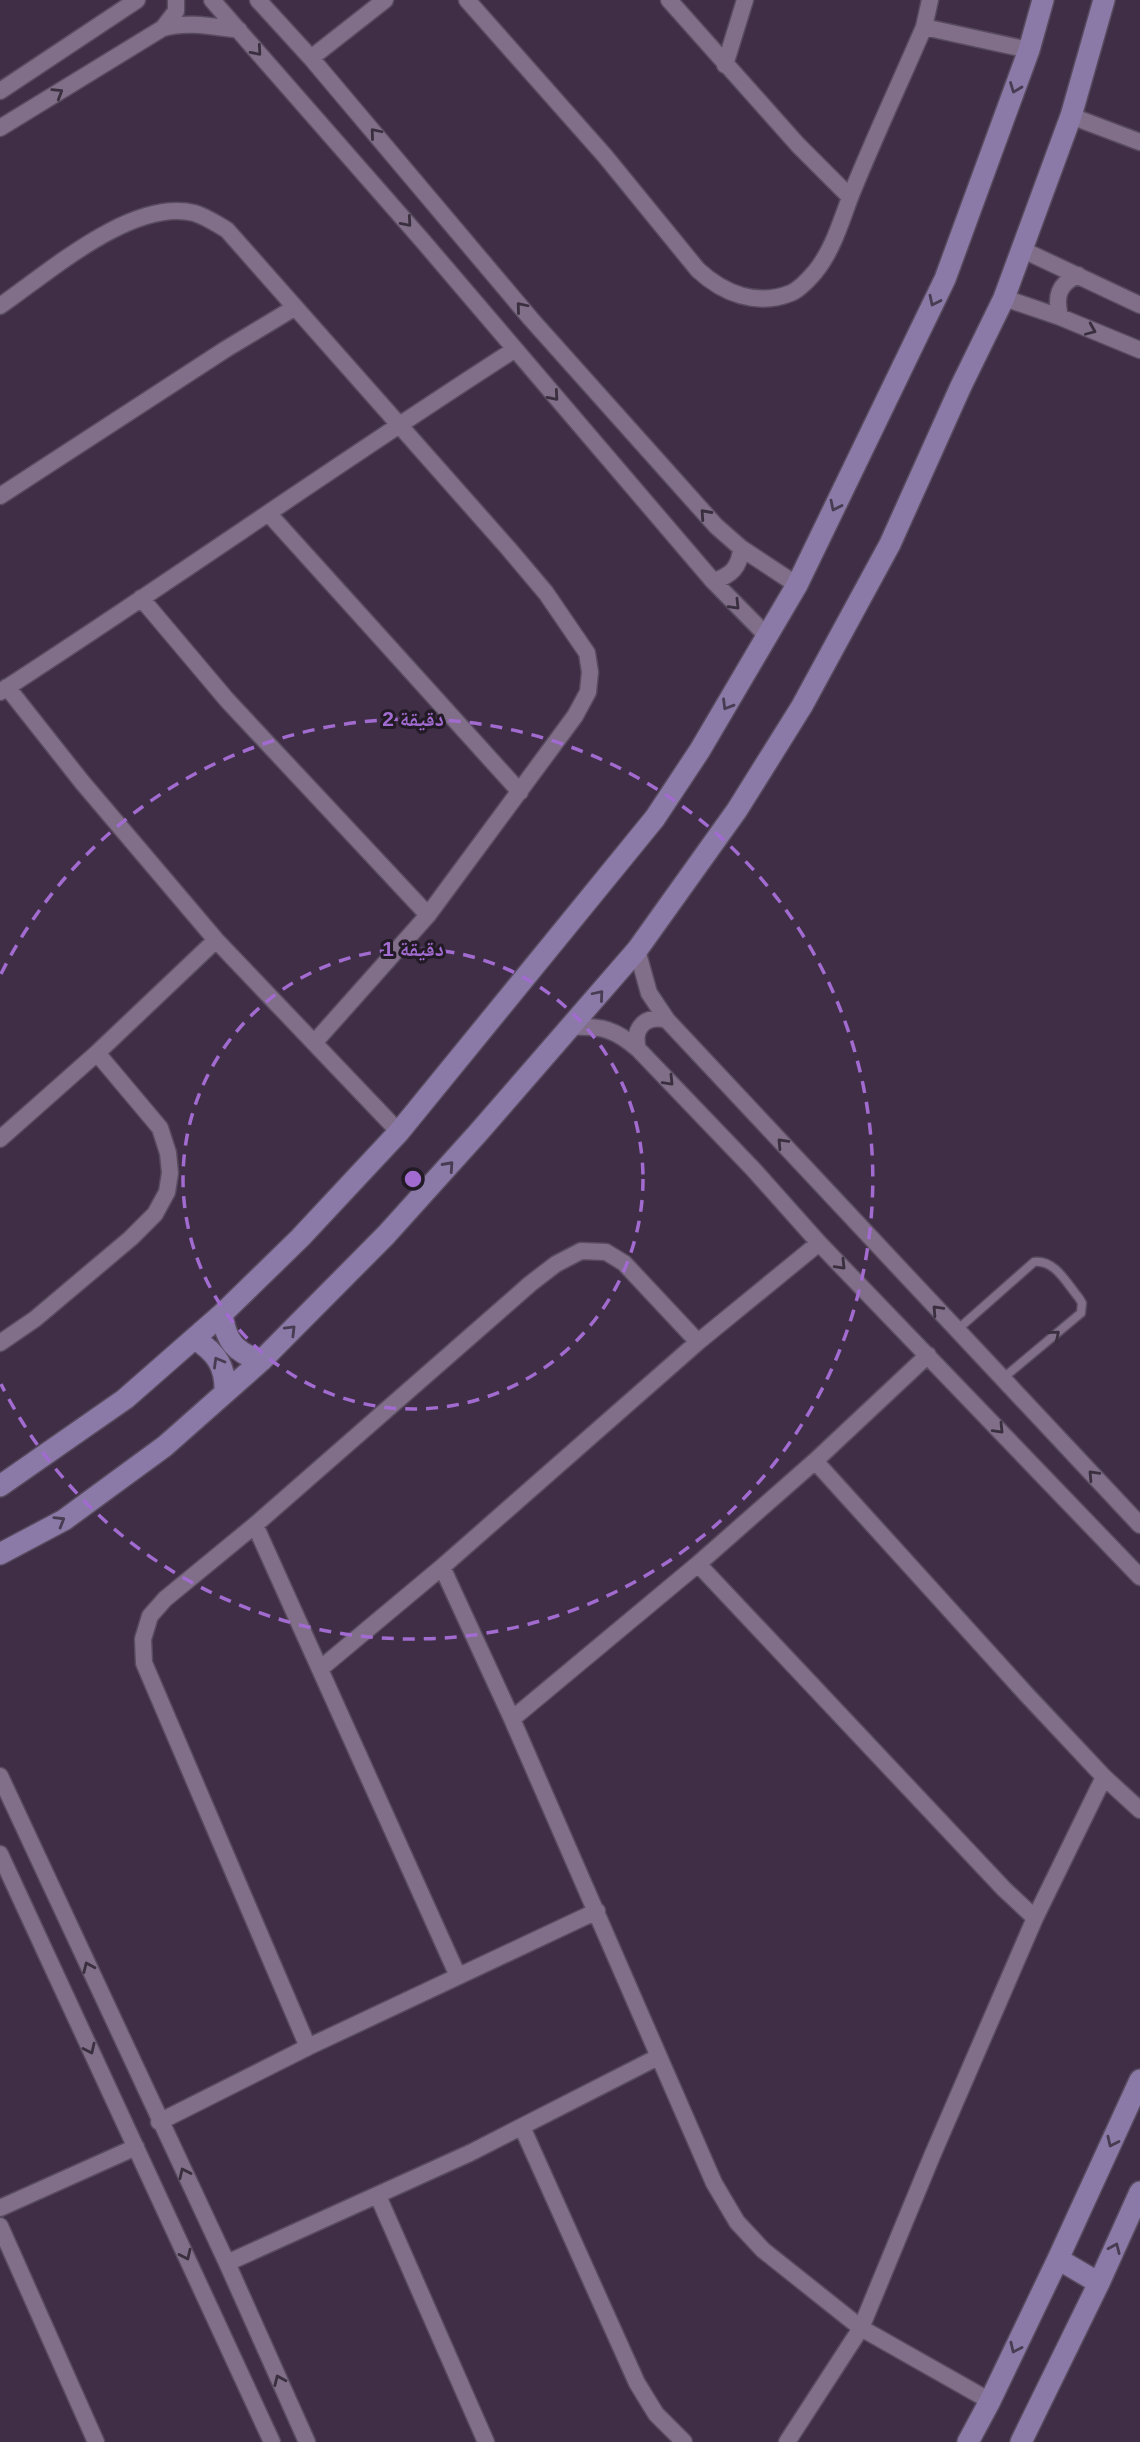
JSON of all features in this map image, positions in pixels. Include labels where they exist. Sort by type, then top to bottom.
[{"type":"street","points":[[0,91],[137,0]]},
{"type":"street","points":[[163,28],[176,11],[176,0]]},
{"type":"street","points":[[212,0],[422,240],[713,581],[768,636]]},
{"type":"street","points":[[258,0],[311,58],[531,319],[716,526],[741,548],[797,585]]},
{"type":"street","points":[[311,58],[384,0]]},
{"type":"street","points":[[467,0],[605,156],[698,270],[714,285],[734,295],[761,300],[792,293],[816,271],[840,229],[850,197],[924,27],[930,0]]},
{"type":"street","points":[[669,0],[798,145],[850,197]]},
{"type":"street","points":[[725,65],[746,0]]},
{"type":"street","points":[[0,1486],[125,1399],[195,1339],[300,1238],[399,1132],[655,818],[700,751],[797,585],[944,279],[1029,50],[1043,0]]},
{"type":"street","points":[[0,1554],[64,1520],[164,1446],[261,1361],[386,1235],[572,1027],[637,950],[737,810],[802,706],[890,544],[1004,298],[1072,116],[1104,0]]},
{"type":"street","points":[[0,128],[163,28],[188,24],[239,30]]},
{"type":"street","points":[[924,27],[1029,50]]},
{"type":"street","points":[[1072,116],[1140,142]]},
{"type":"street","points":[[0,306],[108,231],[131,220],[175,211],[195,213],[227,230],[294,308],[400,423],[546,593],[587,653],[590,672],[588,692],[575,716],[428,915],[314,1043]]},
{"type":"street","points":[[1023,250],[1140,305]]},
{"type":"street","points":[[1060,317],[1057,307],[1061,288],[1066,280],[1078,275]]},
{"type":"street","points":[[1004,298],[1060,317],[1140,350]]},
{"type":"street","points":[[0,496],[294,308]]},
{"type":"street","points":[[399,1132],[216,940],[4,690],[269,514],[400,423],[514,350]]},
{"type":"street","points":[[269,514],[520,792]]},
{"type":"street","points":[[713,581],[736,569],[741,558],[741,548]]},
{"type":"street","points":[[141,598],[252,728],[428,915]]},
{"type":"street","points":[[0,1139],[97,1053],[216,940]]},
{"type":"street","points":[[637,950],[649,993],[667,1020],[1140,1525]]},
{"type":"street","points":[[638,1049],[636,1041],[642,1024],[658,1018],[667,1020]]},
{"type":"street","points":[[572,1027],[598,1026],[608,1029],[638,1049],[753,1169],[819,1243],[1140,1577]]},
{"type":"street","points":[[0,1343],[36,1320],[131,1238],[155,1214],[167,1192],[170,1173],[168,1153],[160,1128],[97,1053]]},
{"type":"street","points":[[320,1669],[442,1567],[698,1342],[819,1243]]},
{"type":"street","points":[[308,2048],[144,1663],[143,1639],[150,1616],[187,1580],[255,1525],[530,1284],[556,1264],[581,1251],[606,1252],[624,1263],[698,1342]]},
{"type":"street","points":[[222,1314],[225,1331],[233,1345],[245,1356],[261,1361]]},
{"type":"street","points":[[195,1339],[209,1348],[220,1361],[225,1376],[225,1393]]},
{"type":"street","points":[[512,1719],[698,1564],[815,1461],[928,1355]]},
{"type":"street","points":[[815,1461],[963,1626],[1104,1777],[1140,1810]]},
{"type":"street","points":[[255,1525],[458,1976]]},
{"type":"street","points":[[698,1564],[1004,1889],[1035,1918]]},
{"type":"street","points":[[442,1567],[597,1911],[713,2183],[737,2222],[763,2250],[861,2328],[990,2401]]},
{"type":"street","points":[[0,1776],[307,2442]]},
{"type":"street","points":[[787,2442],[861,2328],[951,2109],[1035,1918],[1104,1777]]},
{"type":"street","points":[[0,1854],[272,2442]]},
{"type":"street","points":[[159,2122],[597,1911]]},
{"type":"street","points":[[226,2263],[378,2196],[522,2127],[658,2057]]},
{"type":"street","points":[[968,2442],[1058,2259],[1140,2080]]},
{"type":"street","points":[[522,2127],[637,2384],[656,2414],[684,2442]]},
{"type":"street","points":[[0,2208],[136,2147]]},
{"type":"street","points":[[1021,2442],[1140,2192]]},
{"type":"street","points":[[378,2196],[486,2442]]},
{"type":"street","points":[[0,2227],[96,2442]]},
{"type":"street","points":[[1058,2259],[1099,2283]]},
{"type":"lane","points":[[957,1330],[1034,1262],[1041,1261],[1052,1265],[1079,1298],[1082,1303],[1081,1313],[1002,1379]]}]
